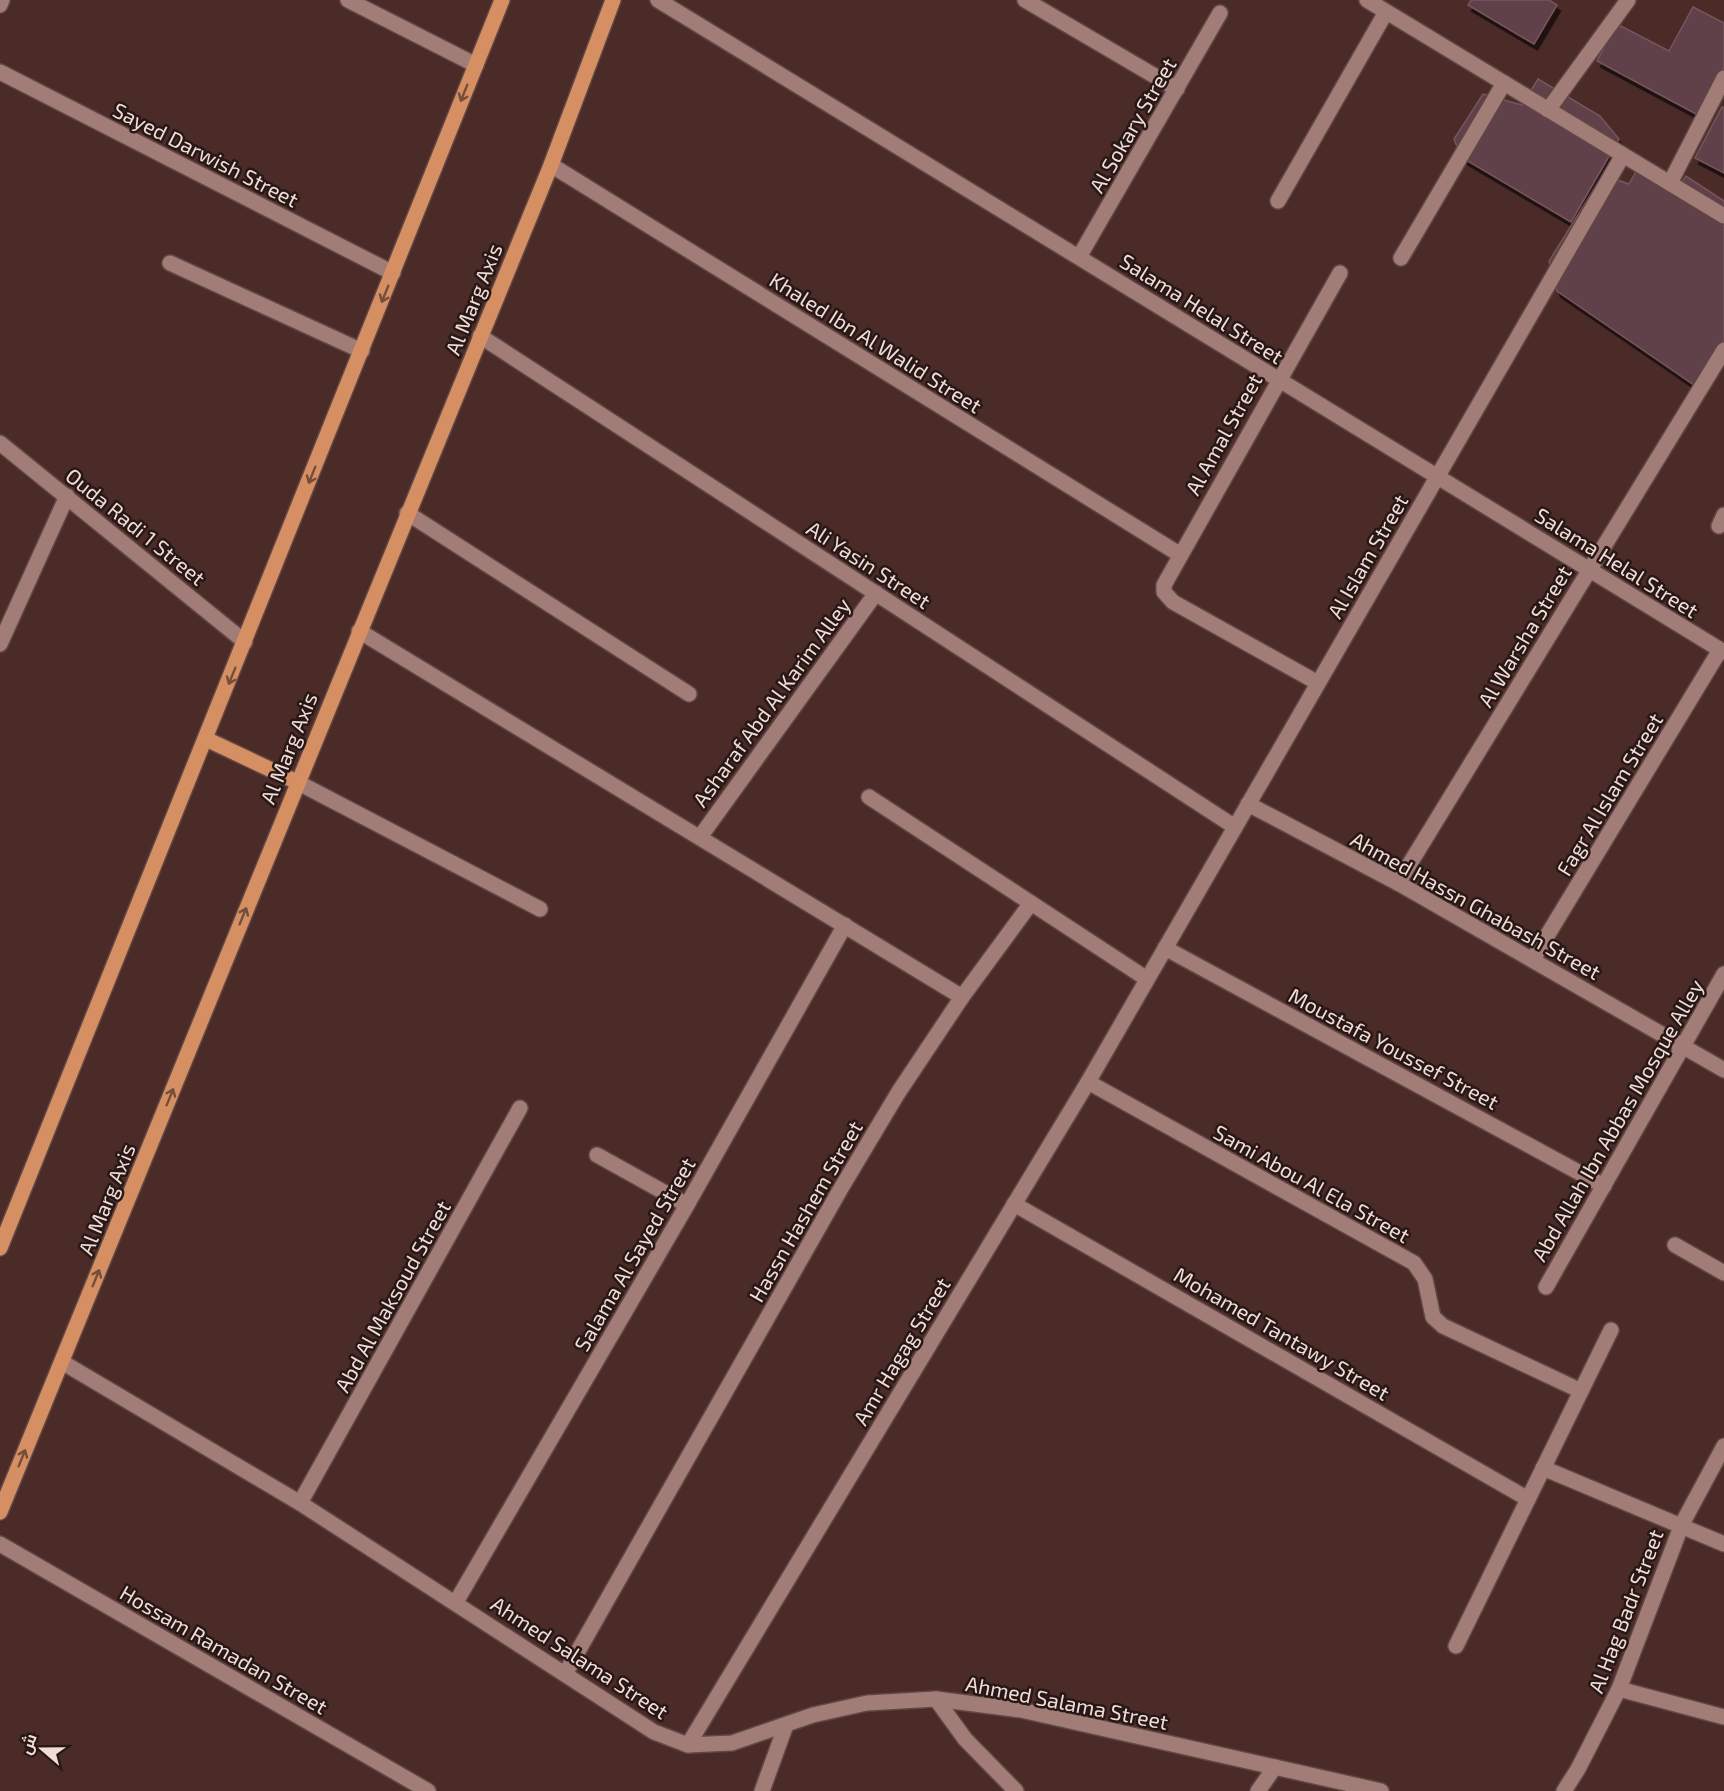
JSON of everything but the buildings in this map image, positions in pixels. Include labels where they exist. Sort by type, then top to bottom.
[{"type":"main road","points":[[0,1248],[502,0]]},
{"type":"main road","name":"Al Marg Axis","points":[[0,1512],[551,165],[613,0]]},
{"type":"main road","points":[[206,739],[297,782]]},
{"type":"street","points":[[0,5],[2,0]]},
{"type":"street","points":[[348,0],[476,65]]},
{"type":"street","name":"Salama Helal Street","points":[[658,0],[1722,651]]},
{"type":"street","points":[[1025,0],[1177,89]]},
{"type":"street","points":[[1367,0],[1724,216]]},
{"type":"street","points":[[1548,110],[1628,0]]},
{"type":"street","points":[[1278,201],[1386,12]]},
{"type":"street","name":"Al Sokary Street","points":[[1079,257],[1220,13]]},
{"type":"street","name":"Sayed Darwish Street","points":[[0,72],[393,273]]},
{"type":"street","points":[[1670,183],[1724,78]]},
{"type":"street","points":[[1401,258],[1504,84]]},
{"type":"street","name":"Al Islam Street","points":[[1147,979],[1623,155]]},
{"type":"street","name":"Khaled Ibn Al Walid Street","points":[[551,165],[1179,554]]},
{"type":"street","points":[[170,263],[362,351]]},
{"type":"street","name":"Al Amal Street","points":[[1318,683],[1168,598],[1164,592],[1166,578],[1179,554],[1340,273]]},
{"type":"street","name":"Ali Yasin Street","points":[[480,336],[1235,827]]},
{"type":"street","name":"Al Warsha Street","points":[[1398,883],[1724,350]]},
{"type":"street","name":"Ouda Radi 1 Street","points":[[0,442],[245,642]]},
{"type":"street","points":[[0,644],[67,496]]},
{"type":"street","points":[[407,513],[689,694]]},
{"type":"street","name":"Asharaf Abd Al Karim Alley","points":[[700,837],[876,593]]},
{"type":"street","points":[[359,631],[962,997]]},
{"type":"street","name":"Fagr Al Islam Street","points":[[1533,960],[1722,651]]},
{"type":"street","points":[[297,782],[540,909]]},
{"type":"street","points":[[869,797],[1147,979]]},
{"type":"street","name":"Ahmed Hassn Ghabash Street","points":[[1248,804],[1398,883],[1724,1070]]},
{"type":"street","name":"Hassn Hashem Street","points":[[565,1674],[840,1190],[898,1093],[962,997],[1031,903]]},
{"type":"street","name":"Salama Al Sayed Street","points":[[456,1602],[687,1205],[844,925]]},
{"type":"street","name":"Moustafa Youssef Street","points":[[1165,948],[1604,1185]]},
{"type":"street","name":"Abd Allah Ibn Abbas Mosque Alley","points":[[1546,1287],[1724,974]]},
{"type":"street","name":"Amr Hagag Street","points":[[688,1744],[1088,1082],[1147,979]]},
{"type":"street","name":"Sami Abou Al Ela Street","points":[[1088,1082],[1414,1263],[1425,1279],[1433,1317],[1443,1326],[1581,1391]]},
{"type":"street","name":"Abd Al Maksoud Street","points":[[300,1503],[520,1108]]},
{"type":"street","points":[[597,1155],[687,1205]]},
{"type":"street","name":"Mohamed Tantawy Street","points":[[1014,1204],[1528,1499]]},
{"type":"street","points":[[1675,1245],[1724,1273]]},
{"type":"street","points":[[1456,1647],[1611,1330]]},
{"type":"street","name":"Ahmed Salama Street","points":[[62,1362],[300,1503],[654,1732],[688,1744],[732,1743],[813,1715],[867,1703],[936,1699],[1021,1710],[1381,1791]]},
{"type":"street","name":"Al Hag Badr Street","points":[[1564,1791],[1578,1769],[1619,1689],[1682,1524],[1724,1446]]},
{"type":"street","points":[[1543,1468],[1682,1524],[1724,1544]]},
{"type":"street","name":"Hossam Ramadan Street","points":[[0,1544],[428,1791]]},
{"type":"street","points":[[1619,1689],[1724,1717]]},
{"type":"street","points":[[936,1699],[965,1739],[1016,1791]]},
{"type":"street","points":[[762,1791],[786,1725]]},
{"type":"street","points":[[1258,1791],[1275,1767]]}]
